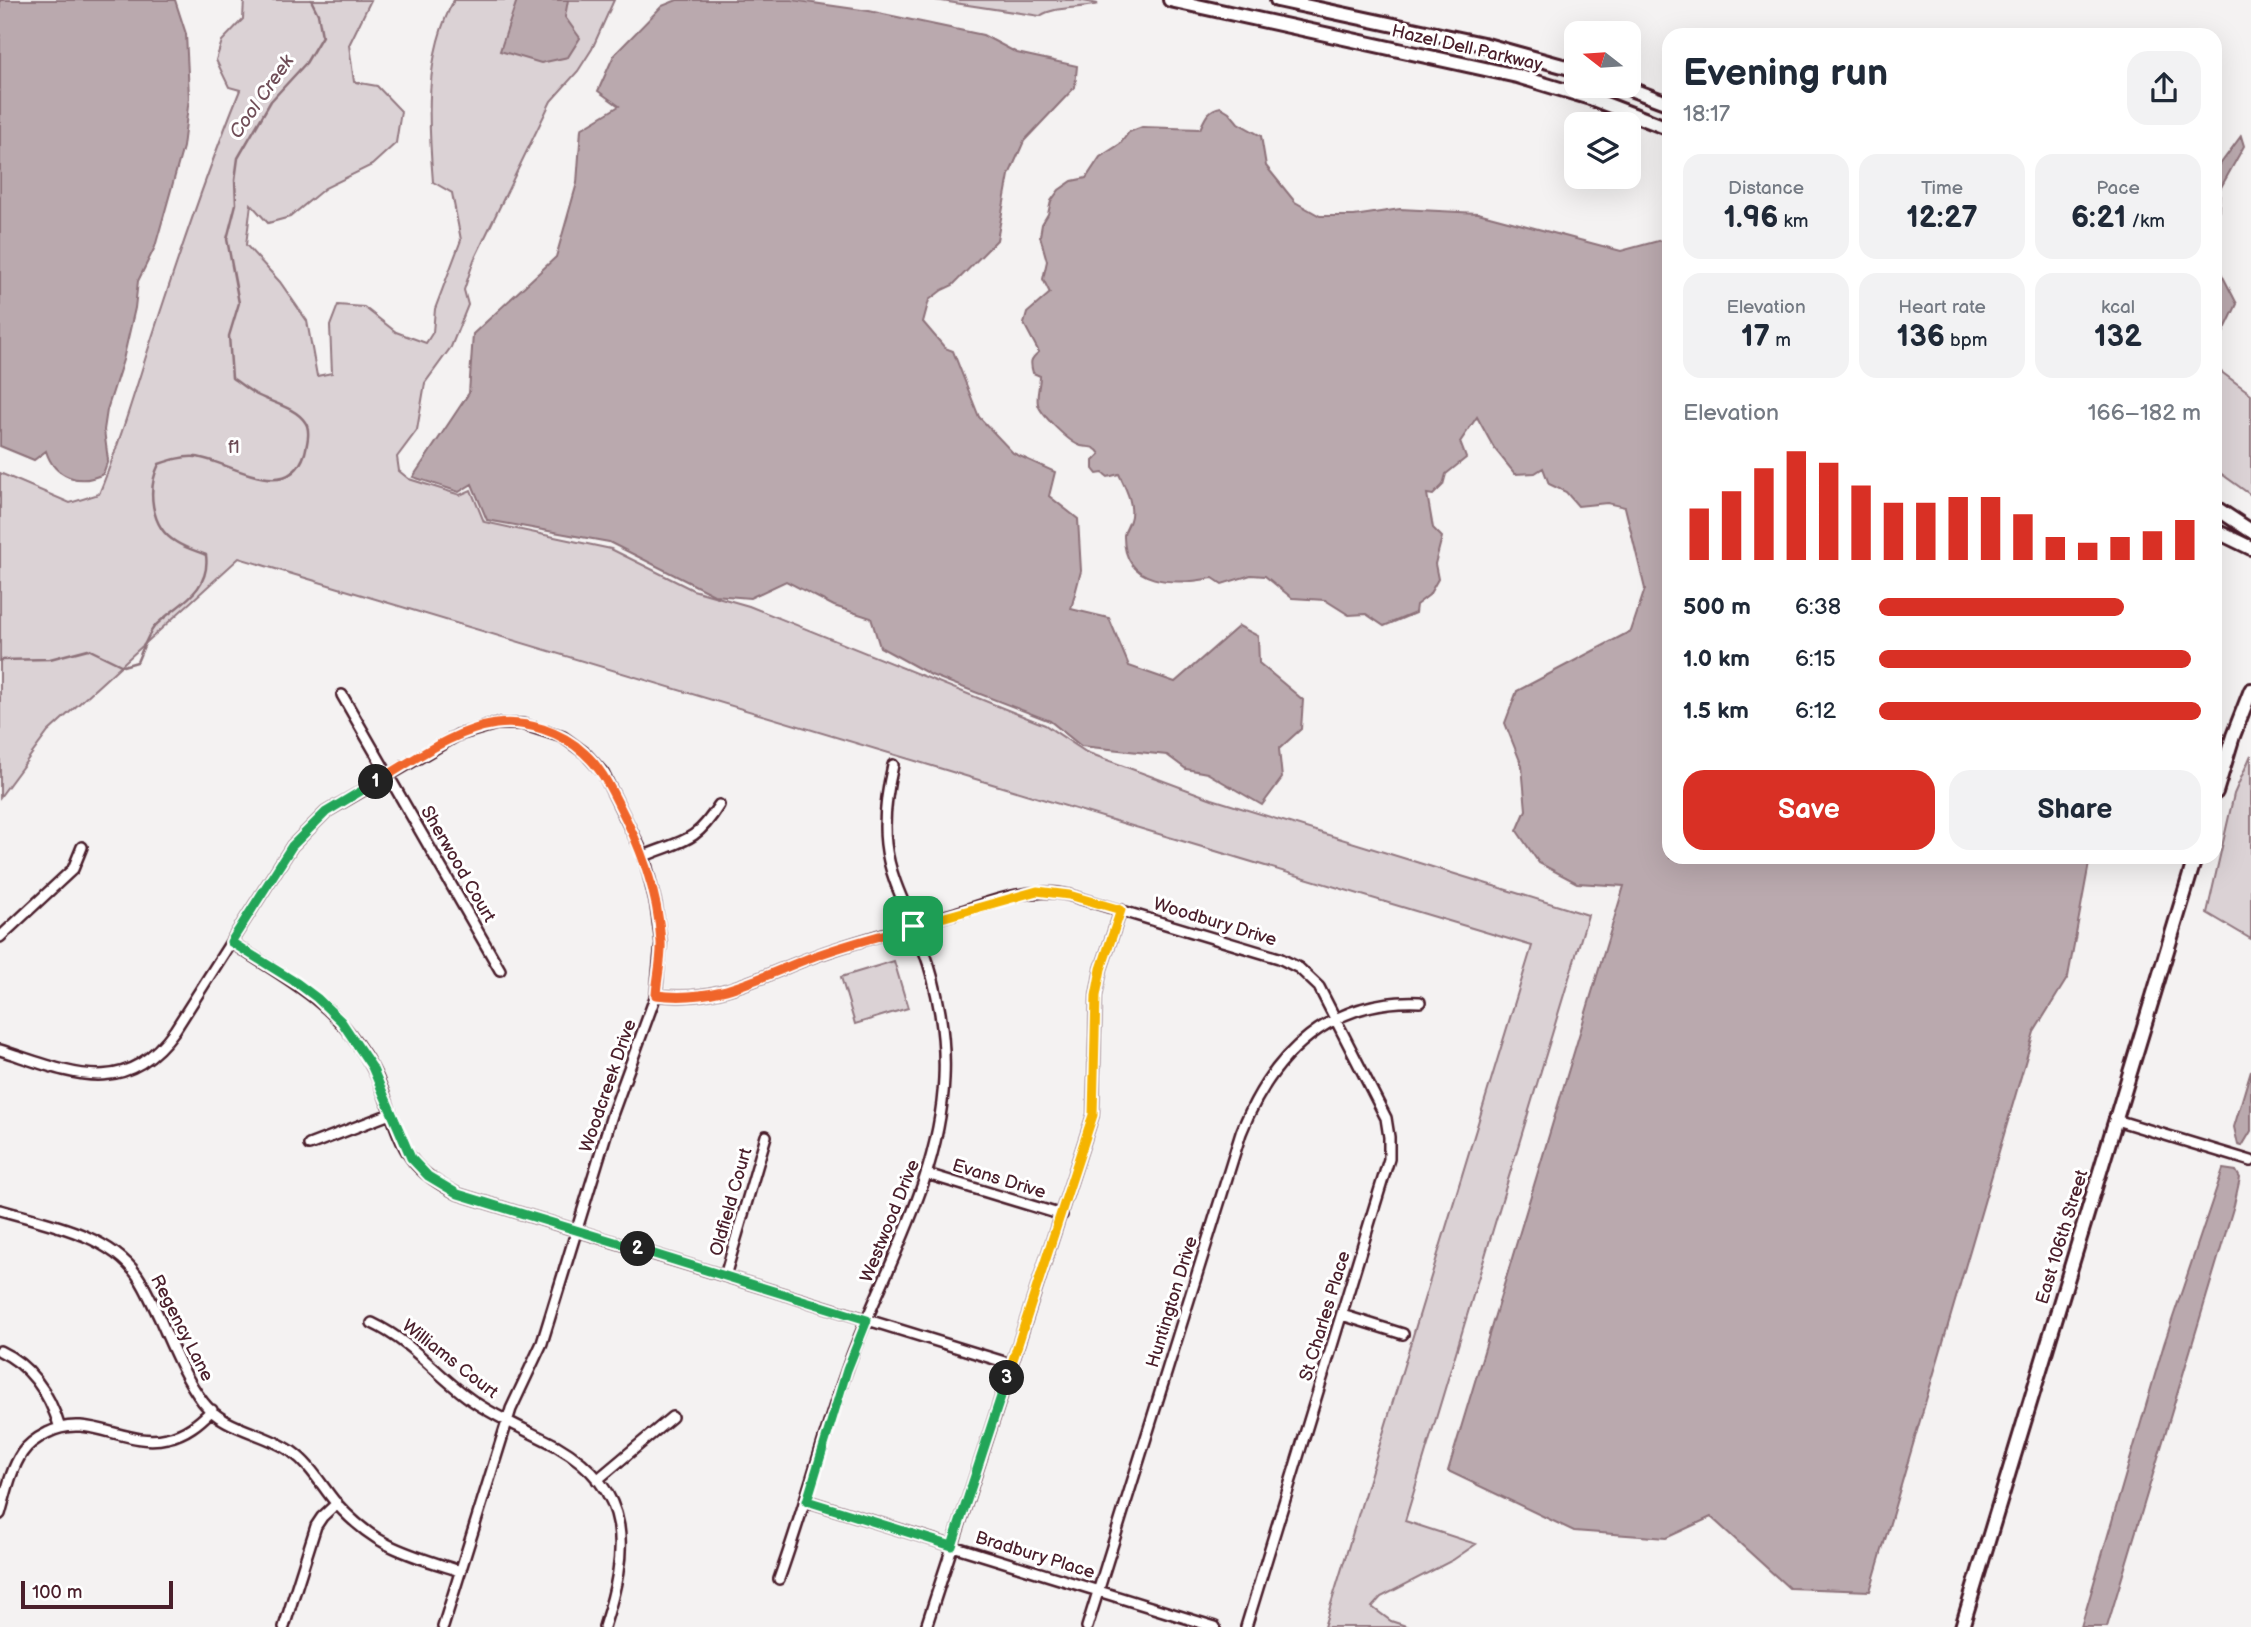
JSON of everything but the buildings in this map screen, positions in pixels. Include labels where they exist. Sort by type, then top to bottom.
[{"type":"main road","name":"Hazel Dell Parkway","points":[[1170,0],[1517,76],[1590,98],[1662,126]]},
{"type":"main road","name":"Hazel Dell Parkway","points":[[1277,0],[1483,44],[1564,66]]},
{"type":"main road","points":[[1642,94],[1662,101]]},
{"type":"main road","points":[[2222,512],[2251,531]]},
{"type":"main road","points":[[2222,534],[2251,548]]},
{"type":"main road","points":[[2222,771],[2232,736],[2251,690]]},
{"type":"main road","name":"East 106th Street","points":[[1962,1627],[2193,864]]},
{"type":"street","name":"Sherwood Court","points":[[342,695],[500,970]]},
{"type":"street","name":"Woodcreek Drive","points":[[0,1050],[69,1072],[91,1076],[127,1071],[145,1062],[162,1048],[292,846],[326,812],[458,735],[496,724],[522,724],[563,737],[584,753],[603,773],[644,856],[656,905],[661,943],[656,995],[612,1115],[542,1343],[507,1422],[443,1627]]},
{"type":"street","name":"Westwood Drive","points":[[779,1579],[807,1501],[847,1370],[927,1174],[941,1113],[944,1046],[931,974],[894,878],[886,843],[885,817],[893,765]]},
{"type":"street","points":[[644,856],[694,836],[705,827],[719,806]]},
{"type":"street","points":[[0,937],[64,879],[73,869],[82,847]]},
{"type":"street","name":"Woodbury Drive","points":[[656,995],[684,998],[714,994],[752,982],[817,955],[1037,891],[1069,895],[1290,963],[1319,987],[1337,1019]]},
{"type":"street","points":[[926,1627],[1093,1115],[1096,996],[1108,947],[1121,910]]},
{"type":"street","points":[[231,942],[297,983],[341,1021],[372,1067],[411,1158],[428,1176],[458,1194],[1011,1364]]},
{"type":"street","name":"Huntington Drive","points":[[1087,1627],[1249,1112],[1275,1070],[1293,1049],[1314,1032],[1366,1006],[1387,1002],[1420,1002]]},
{"type":"street","name":"St Charles Place","points":[[1246,1627],[1388,1159],[1386,1118],[1337,1019]]},
{"type":"street","points":[[309,1145],[390,1114]]},
{"type":"street","points":[[2116,1120],[2251,1161]]},
{"type":"street","name":"Oldfield Court","points":[[725,1276],[766,1136]]},
{"type":"street","name":"Evans Drive","points":[[927,1174],[1062,1215]]},
{"type":"street","name":"Regency Lane","points":[[0,1210],[103,1243],[127,1263],[149,1294],[187,1376],[205,1404],[234,1425],[289,1450],[310,1467],[337,1503],[369,1535],[388,1547],[460,1571]]},
{"type":"street","points":[[1342,1315],[1403,1334]]},
{"type":"street","name":"Williams Court","points":[[372,1323],[397,1336],[471,1400],[507,1422],[558,1447],[589,1470],[607,1493],[614,1509],[621,1546],[620,1570],[604,1627]]},
{"type":"street","points":[[0,1350],[33,1375],[52,1404],[60,1428]]},
{"type":"street","points":[[0,1514],[12,1474],[23,1452],[39,1437],[60,1428],[77,1425],[156,1440],[187,1431],[212,1410]]},
{"type":"street","points":[[597,1480],[672,1417]]},
{"type":"street","name":"Bradbury Place","points":[[807,1501],[1214,1627]]},
{"type":"street","points":[[284,1627],[316,1527],[337,1503]]},
{"type":"green space","name":"f1","points":[[244,0],[371,0],[349,45],[354,82],[377,86],[401,111],[396,143],[372,165],[325,188],[290,217],[268,223],[251,204],[246,245],[280,282],[307,321],[317,376],[332,373],[330,326],[338,305],[364,307],[396,332],[426,343],[433,332],[435,309],[461,240],[452,193],[433,182],[430,136],[430,89],[437,43],[454,0],[614,0],[592,49],[578,71],[551,101],[474,260],[464,290],[468,305],[451,347],[425,383],[417,430],[397,457],[399,471],[409,479],[460,495],[471,490],[484,522],[611,549],[693,590],[749,606],[1045,725],[1086,752],[1212,799],[1588,915],[1405,1521],[1476,1544],[1453,1560],[1381,1597],[1372,1607],[1391,1621],[1409,1627],[1324,1627],[1532,946],[239,558],[48,732],[0,797],[0,473],[70,503],[99,494],[188,231],[240,90],[229,87],[216,60],[222,41],[243,19]]},
{"type":"green space","points":[[935,0],[1079,0],[1098,4],[1053,11],[1040,16]]},
{"type":"green space","points":[[2222,372],[2251,394],[2251,495],[2222,474]]},
{"type":"green space","points":[[2251,755],[2251,939],[2207,913],[2218,864],[2222,864],[2222,847],[2234,794]]},
{"type":"green space","points":[[894,961],[908,1008],[855,1024],[841,977]]},
{"type":"shaded area","points":[[0,0],[175,0],[186,34],[189,98],[183,147],[155,247],[138,281],[123,360],[107,410],[104,430],[108,460],[103,474],[94,478],[68,477],[55,467],[46,451],[34,460],[0,446]]},
{"type":"shaded area","points":[[517,0],[568,0],[565,17],[580,38],[568,57],[541,63],[500,51]]},
{"type":"shaded area","points":[[677,0],[792,0],[869,11],[983,35],[1017,53],[1077,66],[1075,87],[1024,141],[1009,175],[997,240],[953,285],[929,300],[923,322],[945,348],[953,351],[979,417],[1013,453],[1055,472],[1049,496],[1078,519],[1081,571],[1071,609],[1109,618],[1129,666],[1175,682],[1239,626],[1258,636],[1259,663],[1303,700],[1301,729],[1279,749],[1282,778],[1262,805],[1207,773],[1186,769],[1167,755],[1081,746],[1050,721],[931,675],[880,647],[871,618],[834,606],[786,581],[750,598],[714,595],[609,542],[487,520],[472,484],[459,492],[413,477],[469,393],[473,334],[556,257],[577,183],[581,129],[619,106],[598,91],[614,55],[662,6]]},
{"type":"shaded area","points":[[1221,107],[1229,112],[1238,123],[1261,136],[1266,166],[1295,202],[1320,216],[1354,216],[1400,209],[1478,213],[1621,251],[1662,240],[1662,864],[2089,864],[2068,977],[2034,1032],[1870,1591],[1789,1588],[1711,1517],[1666,1538],[1574,1531],[1448,1471],[1624,886],[1577,883],[1539,863],[1517,831],[1526,810],[1522,766],[1505,723],[1517,691],[1631,631],[1645,589],[1625,507],[1607,503],[1578,506],[1566,492],[1549,484],[1543,468],[1535,473],[1515,474],[1494,448],[1477,417],[1460,442],[1466,458],[1446,474],[1443,485],[1433,495],[1427,494],[1433,528],[1442,537],[1435,564],[1438,579],[1429,595],[1416,605],[1415,613],[1384,626],[1366,614],[1349,615],[1325,600],[1292,598],[1265,576],[1251,575],[1222,584],[1213,578],[1168,581],[1154,579],[1132,565],[1126,552],[1124,535],[1131,508],[1129,496],[1119,474],[1108,477],[1103,473],[1097,474],[1093,469],[1093,461],[1100,454],[1098,451],[1070,440],[1050,421],[1038,404],[1040,376],[1033,373],[1031,363],[1039,352],[1024,324],[1027,313],[1050,293],[1043,279],[1047,261],[1040,236],[1042,224],[1051,201],[1059,190],[1072,181],[1086,178],[1100,157],[1120,144],[1129,132],[1142,127],[1200,129],[1205,118]]},
{"type":"shaded area","points":[[2241,136],[2244,146],[2222,185],[2222,162]]},
{"type":"shaded area","points":[[2222,275],[2237,304],[2222,335]]},
{"type":"shaded area","points":[[2251,1070],[2251,1131],[2242,1146],[2238,1145],[2234,1127]]},
{"type":"shaded area","points":[[2223,1169],[2236,1171],[2240,1178],[2234,1205],[2107,1627],[2081,1627],[2164,1344]]},
{"type":"waterway","name":"Cool Creek","points":[[0,660],[50,659],[88,649],[123,666],[137,662],[154,627],[190,597],[203,579],[206,568],[206,555],[176,542],[167,535],[156,517],[152,496],[159,464],[196,457],[256,476],[271,478],[285,476],[297,469],[305,453],[308,429],[301,417],[290,409],[255,394],[232,378],[229,336],[239,303],[227,239],[236,204],[238,158],[271,101],[306,63],[322,36],[318,14],[311,0]]},
{"type":"route","points":[[496,724],[522,724],[563,737],[584,753],[603,773],[644,856],[650,876],[661,943],[656,995],[684,998],[714,994],[752,982],[817,955],[913,926],[1037,891],[1059,892],[1121,910],[1101,969],[1096,996],[1093,1115],[952,1546],[807,1501],[847,1370],[867,1320],[458,1194],[447,1188],[428,1176],[411,1158],[372,1067],[341,1021],[297,983],[231,942],[292,846],[326,812],[458,735],[496,724]]}]
